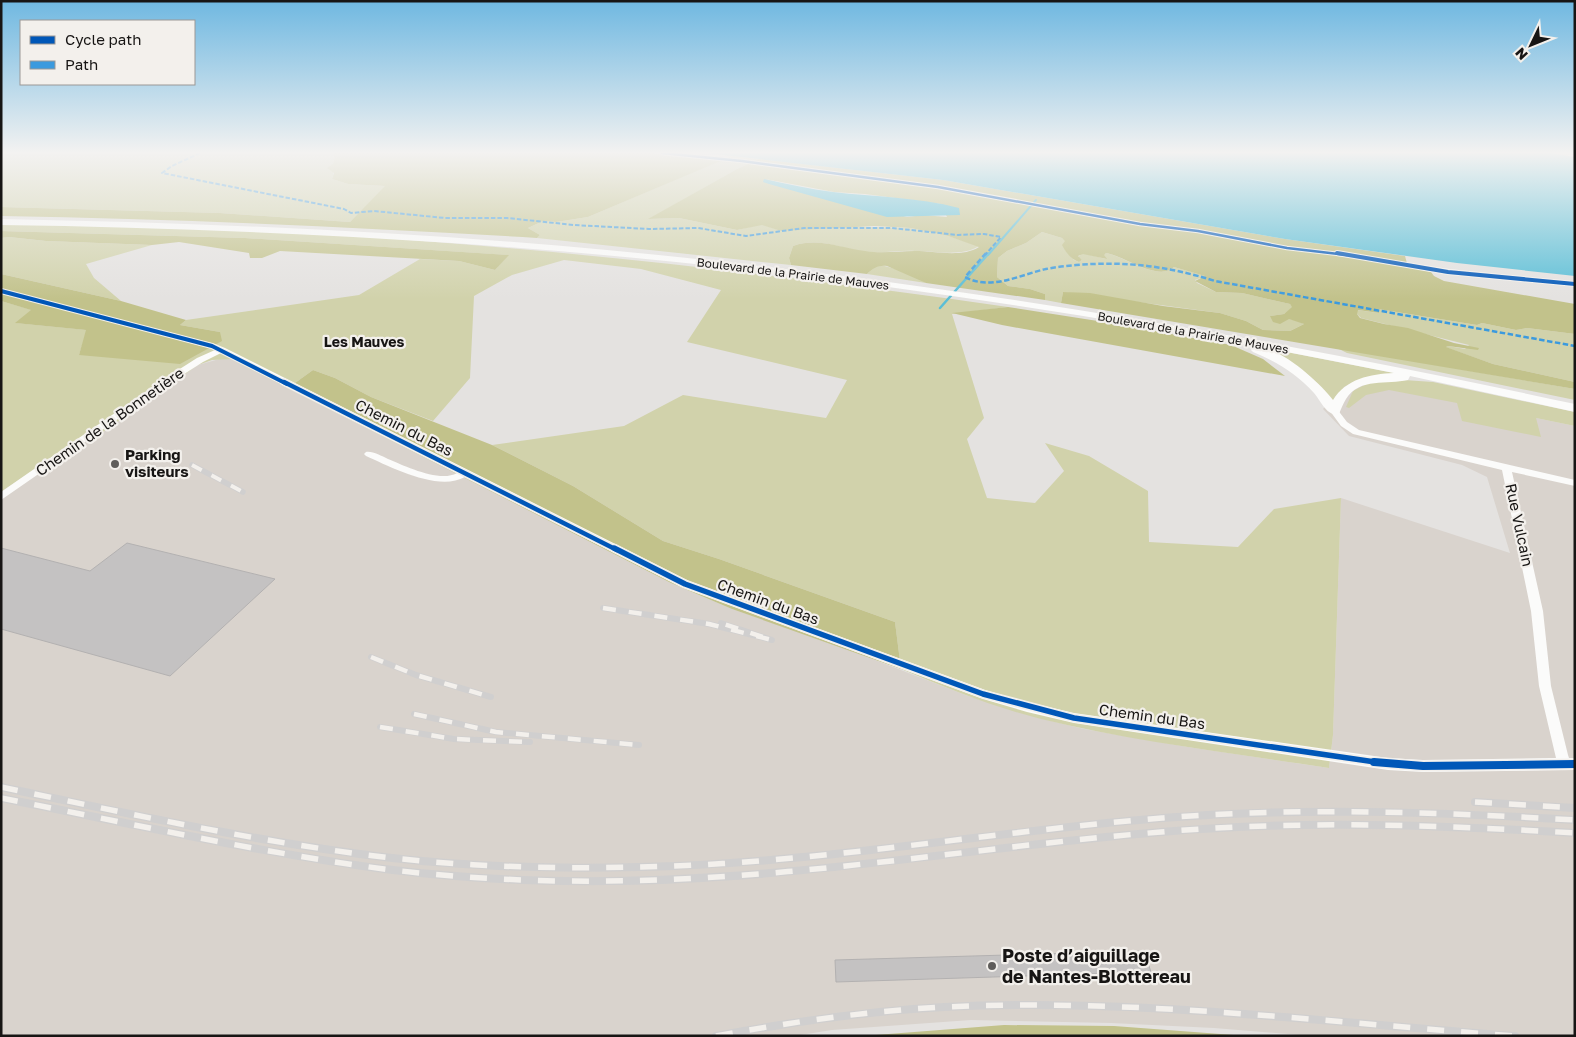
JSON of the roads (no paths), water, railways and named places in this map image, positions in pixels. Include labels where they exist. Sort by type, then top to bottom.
[{"type":"main road","name":"Boulevard de la Prairie de Mauves","points":[[1,220],[288,231],[502,244],[715,265],[875,284],[1043,308],[1230,338],[1426,376],[1575,409]]},
{"type":"main road","name":"Boulevard de la Prairie de Mauves","points":[[1,220],[204,224],[427,236],[664,256],[846,276],[1193,327],[1411,368],[1575,402]]},
{"type":"main road","points":[[1043,308],[1196,335],[1259,351],[1284,362],[1305,375],[1334,411],[1341,396],[1352,387],[1372,380],[1399,377],[1435,381],[1575,409]]},
{"type":"street","points":[[1408,265],[1448,272],[1575,284]]},
{"type":"street","name":"Chemin du Bas","points":[[1,291],[188,338],[222,350],[685,584],[973,690],[1027,707],[1074,718],[1388,764],[1423,766],[1570,764]]},
{"type":"street","name":"Chemin de la Bonnetière","points":[[1,497],[164,383],[200,360],[222,350]]},
{"type":"street","name":"Rue Vulcain","points":[[1334,411],[1344,424],[1363,434],[1506,468],[1537,611],[1545,686],[1561,755],[1570,764]]},
{"type":"street","points":[[368,454],[402,468],[441,478],[452,479],[465,473]]},
{"type":"street","points":[[1506,468],[1575,483]]},
{"type":"water","points":[[831,201],[927,201],[959,208],[960,215],[887,217]]},
{"type":"water","points":[[1067,201],[1575,201],[1575,276],[1457,263],[1285,239]]},
{"type":"waterway","points":[[988,255],[1035,201]]},
{"type":"waterway","points":[[940,308],[989,253]]},
{"type":"railway","points":[[192,465],[243,492]]},
{"type":"railway","points":[[603,608],[709,624],[772,640],[721,623]]},
{"type":"railway","points":[[371,657],[416,675],[491,697]]},
{"type":"railway","points":[[414,714],[496,732],[639,745]]},
{"type":"railway","points":[[380,727],[454,739],[530,742]]},
{"type":"railway","points":[[1,787],[196,827],[343,852],[454,863],[577,868],[705,865],[770,860],[1096,824],[1213,815],[1368,812],[1575,820]]},
{"type":"railway","points":[[1,798],[336,862],[440,875],[551,881],[677,879],[746,875],[884,862],[1092,838],[1213,828],[1368,825],[1575,833]]},
{"type":"railway","points":[[1475,802],[1575,808]]},
{"type":"railway","points":[[716,1036],[886,1011],[1015,1005],[1087,1006],[1230,1013],[1515,1036]]},
{"type":"place","name":"Parking visiteurs","points":[[115,464]]},
{"type":"place","name":"Poste d’aiguillage de Nantes-Blottereau","points":[[992,966]]},
{"type":"district","name":"Les Mauves","points":[[364,342]]}]
